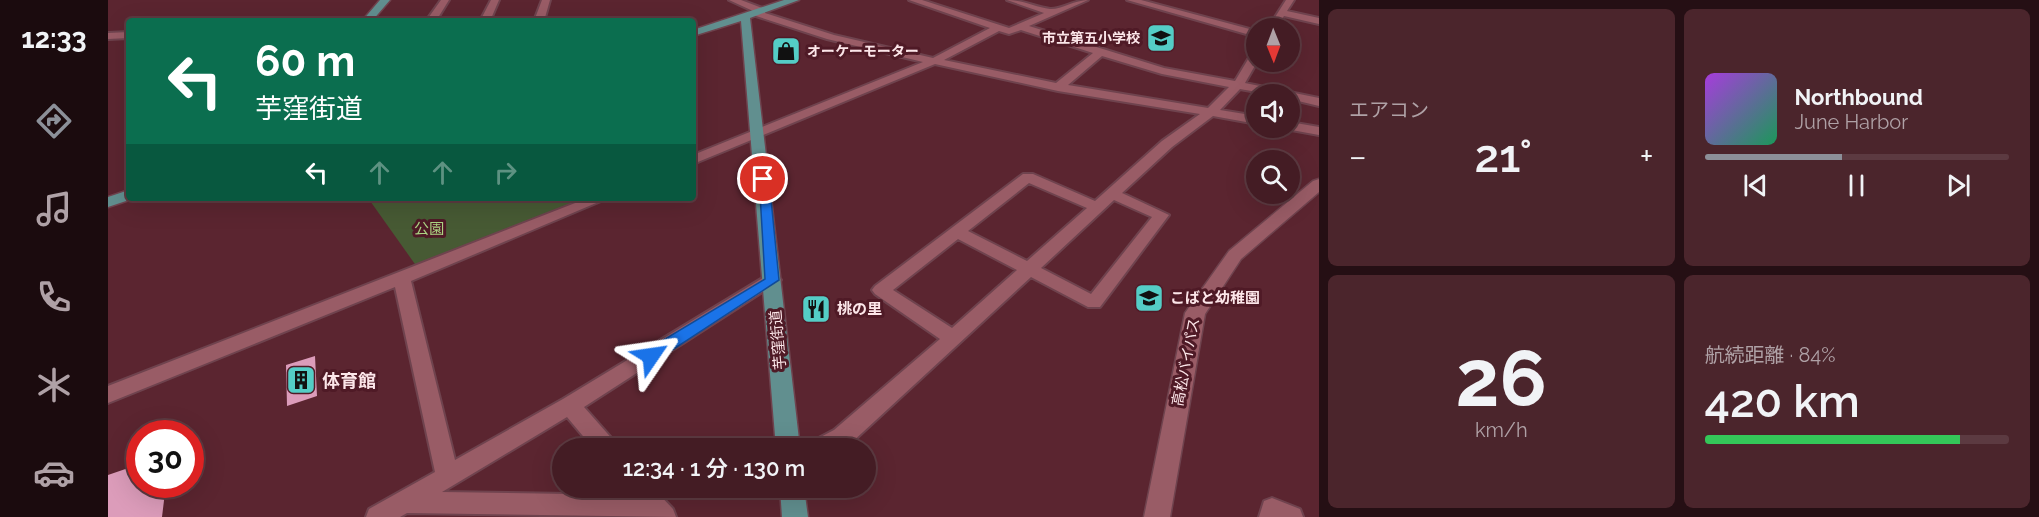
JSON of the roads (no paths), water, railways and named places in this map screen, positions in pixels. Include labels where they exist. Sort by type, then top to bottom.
[{"type":"main road","points":[[370,18],[385,0]]},
{"type":"main road","points":[[696,32],[794,0]]},
{"type":"main road","name":"芋窪街道","points":[[754,14],[748,29],[787,438]]},
{"type":"main road","points":[[108,202],[126,196]]},
{"type":"main road","points":[[793,498],[795,517]]},
{"type":"street","points":[[433,18],[444,0]]},
{"type":"street","points":[[486,18],[495,0]]},
{"type":"street","points":[[540,18],[546,0]]},
{"type":"street","points":[[733,0],[754,14],[806,30],[934,62],[1058,88],[1246,118]]},
{"type":"street","points":[[913,0],[1009,31],[1084,0]]},
{"type":"street","points":[[1011,0],[1054,13]]},
{"type":"street","points":[[1131,0],[1152,2],[1246,31]]},
{"type":"street","points":[[1279,18],[1290,0]]},
{"type":"street","points":[[1282,13],[1319,21]]},
{"type":"street","points":[[1022,27],[1162,71],[1246,87]]},
{"type":"street","points":[[696,159],[934,62],[998,28]]},
{"type":"street","points":[[108,36],[126,35]]},
{"type":"street","points":[[1058,88],[1100,52]]},
{"type":"street","points":[[840,438],[1167,144],[1211,112],[1238,85],[1246,72]]},
{"type":"street","points":[[1300,98],[1318,102]]},
{"type":"street","points":[[1300,128],[1319,131]]},
{"type":"street","points":[[953,338],[881,290],[1028,177],[1098,207]]},
{"type":"street","name":"高松バイパス","points":[[1157,517],[1195,313],[1235,255],[1319,184]]},
{"type":"street","points":[[957,232],[1094,303],[1161,215],[1111,194]]},
{"type":"street","points":[[108,395],[594,201]]},
{"type":"street","points":[[402,279],[447,475]]},
{"type":"street","points":[[378,517],[570,405],[772,280]]},
{"type":"street","points":[[570,405],[598,438]]},
{"type":"street","points":[[648,498],[660,512]]},
{"type":"street","points":[[405,502],[660,512]]},
{"type":"street","points":[[1271,517],[1272,509],[1291,517]]},
{"type":"place","name":"市立第五小学校","points":[[1161,38]]},
{"type":"place","name":"オーケーモーター","points":[[786,51]]},
{"type":"place","name":"こばと幼稚園","points":[[1149,298]]},
{"type":"place","name":"桃の里","points":[[816,309]]},
{"type":"place","name":"体育館","points":[[301,380]]},
{"type":"park label","name":"公園","points":[[429,229]]}]
